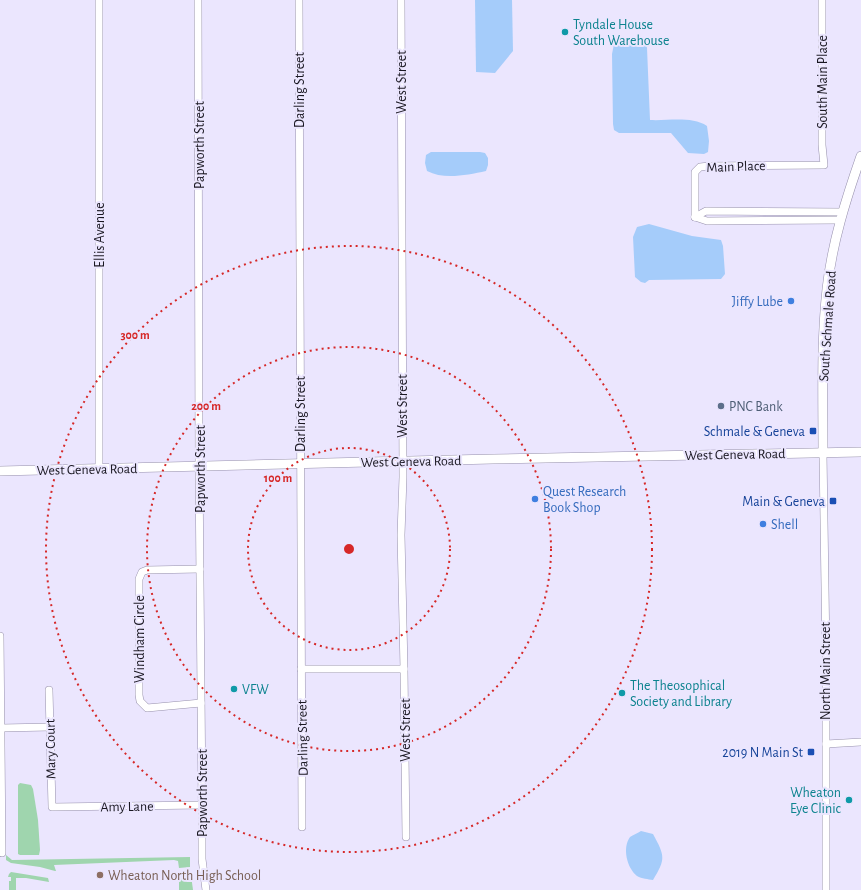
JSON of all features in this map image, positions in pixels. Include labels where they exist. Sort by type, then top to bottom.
[{"type":"main road","name":"South Schmale Road","points":[[823,453],[823,356],[829,273],[842,216],[861,156]]},
{"type":"main road","name":"West Geneva Road","points":[[0,471],[861,452]]},
{"type":"street","name":"Ellis Avenue","points":[[99,0],[99,469]]},
{"type":"street","name":"Papworth Street","points":[[198,0],[202,859],[206,890]]},
{"type":"street","name":"Darling Street","points":[[299,0],[302,827]]},
{"type":"street","name":"West Street","points":[[401,0],[401,535],[406,837]]},
{"type":"street","name":"South Main Place","points":[[822,0],[824,165]]},
{"type":"street","name":"Main Place","points":[[824,165],[700,167],[696,172],[695,217],[706,211],[842,216]]},
{"type":"street","name":"North Main Street","points":[[823,453],[826,890]]},
{"type":"street","name":"Windham Circle","points":[[200,568],[147,570],[142,572],[139,579],[139,680],[140,701],[147,708],[201,703]]},
{"type":"street","points":[[0,636],[2,853]]},
{"type":"street","points":[[301,670],[404,669]]},
{"type":"street","name":"Mary Court","points":[[49,690],[52,807]]},
{"type":"street","points":[[1,728],[50,727]]},
{"type":"street","points":[[826,744],[861,742]]},
{"type":"street","name":"Amy Lane","points":[[52,807],[202,805]]},
{"type":"green space","points":[[20,783],[31,785],[33,789],[38,820],[39,855],[18,854],[18,785]]},
{"type":"green space","points":[[6,855],[12,860],[190,857],[190,867],[179,868],[178,861],[174,860],[54,865],[55,871],[40,867],[11,863],[6,860]]},
{"type":"green space","points":[[11,872],[48,878],[49,882],[26,878],[16,878],[16,890],[9,890],[9,881],[11,881],[11,877],[8,877]]},
{"type":"green space","points":[[183,875],[191,875],[193,890],[179,890],[179,878]]},
{"type":"water","points":[[475,0],[512,0],[513,51],[495,73],[476,72]]},
{"type":"water","points":[[643,40],[646,43],[647,48],[650,120],[687,120],[707,126],[709,141],[708,152],[704,154],[688,153],[671,133],[619,133],[614,130],[612,54],[614,44],[621,41]]},
{"type":"water","points":[[431,152],[485,153],[488,158],[488,165],[486,171],[471,174],[448,176],[434,174],[427,171],[425,163],[426,155]]},
{"type":"water","points":[[649,224],[692,236],[721,240],[723,246],[725,274],[721,279],[649,280],[645,283],[641,282],[635,277],[633,237],[637,227]]},
{"type":"water","points":[[641,831],[653,834],[662,853],[662,862],[653,880],[637,876],[628,863],[626,847],[630,837]]},
{"type":"place","name":"Tyndale House South Warehouse","points":[[565,32]]},
{"type":"place","name":"Jiffy Lube","points":[[791,301]]},
{"type":"place","name":"PNC Bank","points":[[721,406]]},
{"type":"place","name":"Schmale & Geneva","points":[[813,431]]},
{"type":"place","name":"Quest Research Book Shop","points":[[535,499]]},
{"type":"place","name":"Main & Geneva","points":[[833,501]]},
{"type":"place","name":"Shell","points":[[763,524]]},
{"type":"place","name":"VFW","points":[[234,689]]},
{"type":"place","name":"The Theosophical Society and Library","points":[[622,693]]},
{"type":"place","name":"2019 N Main St","points":[[811,752]]},
{"type":"place","name":"Wheaton Eye Clinic","points":[[849,800]]},
{"type":"place","name":"Wheaton North High School","points":[[100,875]]}]
